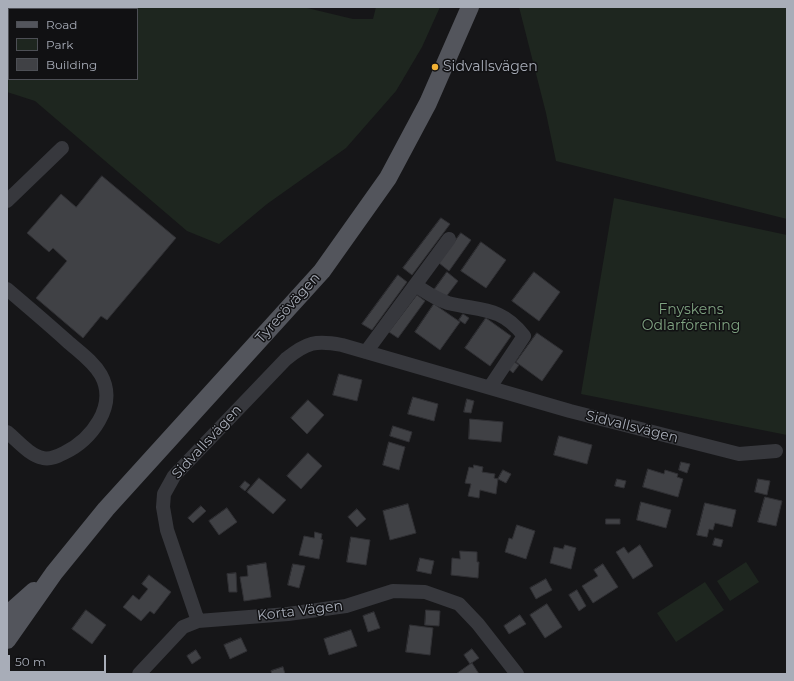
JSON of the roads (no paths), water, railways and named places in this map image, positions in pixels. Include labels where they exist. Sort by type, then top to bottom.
[{"type":"main road","name":"Tyresövägen","points":[[7,640],[54,574],[111,503],[322,271],[388,178],[428,103],[470,7]]},
{"type":"main road","name":"Tyresövägen","points":[[7,615],[54,574]]},
{"type":"street","points":[[7,201],[62,148]]},
{"type":"street","points":[[366,352],[449,239]]},
{"type":"street","points":[[415,285],[435,298],[448,303],[494,312],[515,324],[524,336],[490,387]]},
{"type":"street","points":[[7,289],[87,358],[101,374],[107,391],[104,412],[89,436],[73,449],[55,457],[44,459],[31,453],[7,432]]},
{"type":"street","name":"Sidvallsvägen","points":[[198,621],[167,530],[162,507],[164,494],[174,476],[286,360],[301,347],[324,342],[366,352],[630,427],[739,454],[776,451]]},
{"type":"street","name":"Korta Vägen","points":[[139,674],[182,627],[198,621],[288,614],[346,606],[393,591],[425,592],[459,604],[478,624],[517,674]]},
{"type":"place","name":"Sidvallsvägen","points":[[435,67]]},
{"type":"park label","name":"Fnyskens Odlarförening","points":[[691,318]]}]
